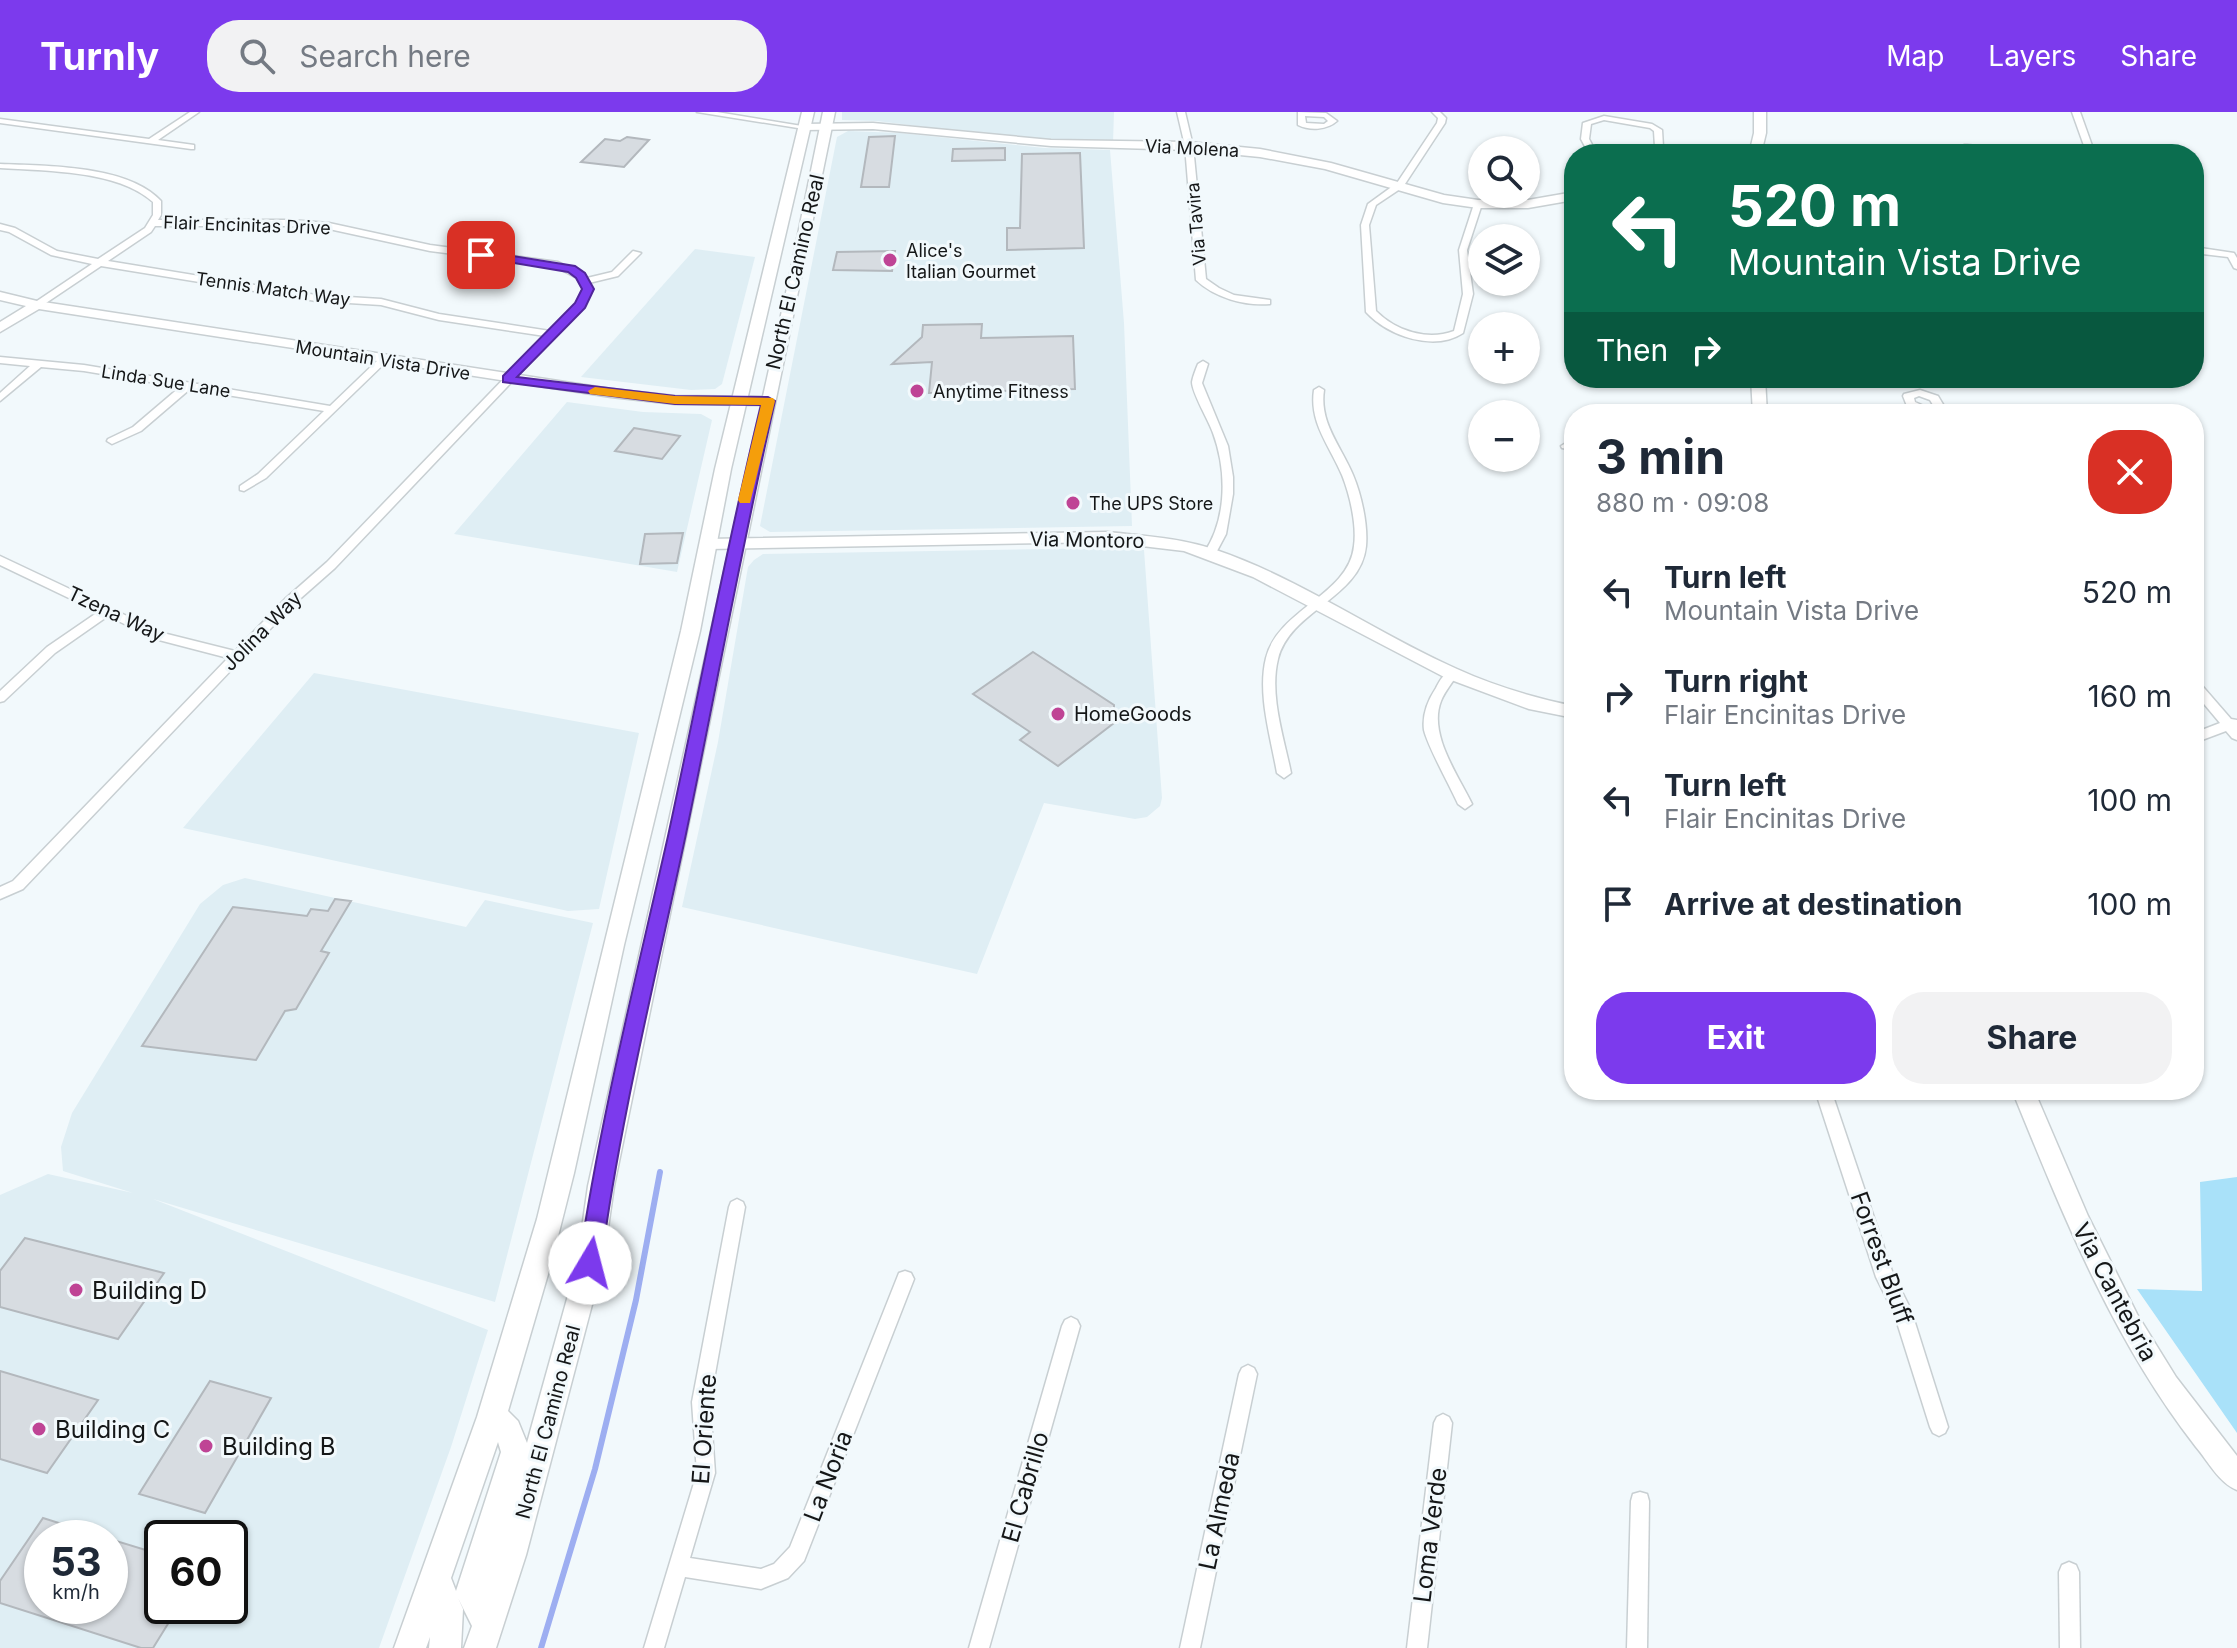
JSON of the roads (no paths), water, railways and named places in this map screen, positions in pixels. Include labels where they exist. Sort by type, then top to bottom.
[{"type":"main road","name":"North El Camino Real","points":[[410,1648],[436,1579],[538,1262],[676,691],[739,400],[808,112]]},
{"type":"main road","name":"North El Camino Real","points":[[484,1636],[544,1442],[590,1263],[604,1172],[827,119]]},
{"type":"main road","points":[[788,191],[796,199],[791,232],[804,239]]},
{"type":"main road","points":[[676,691],[688,709],[680,765],[689,775]]},
{"type":"main road","points":[[484,1636],[471,1591],[516,1452],[508,1431],[490,1414]]},
{"type":"main road","points":[[436,1579],[447,1609],[445,1648]]},
{"type":"street","points":[[151,141],[195,112]]},
{"type":"street","points":[[701,112],[804,127]]},
{"type":"street","points":[[1181,112],[1189,146]]},
{"type":"street","points":[[1436,112],[1442,118],[1441,123],[1400,185],[1372,204],[1365,225],[1371,312],[1387,326],[1426,337],[1447,339],[1458,333],[1468,294],[1463,250],[1477,208]]},
{"type":"street","points":[[1757,144],[1760,112]]},
{"type":"street","points":[[2076,112],[2087,144]]},
{"type":"street","points":[[1588,144],[1585,139],[1587,123],[1596,118],[1652,126],[1658,130],[1659,144]]},
{"type":"street","name":"Via Molena","points":[[804,127],[827,119],[1051,143],[1189,146],[1290,157],[1443,199],[1468,203]]},
{"type":"street","points":[[0,121],[191,147]]},
{"type":"street","name":"Via Tavira","points":[[1189,146],[1201,280],[1211,289],[1224,294],[1267,302]]},
{"type":"street","points":[[0,166],[40,168],[119,181],[146,190],[154,196],[158,205],[154,223],[135,241],[0,328]]},
{"type":"street","name":"Via Molena","points":[[1540,202],[1564,198]]},
{"type":"street","name":"Flair Encinitas Drive","points":[[154,223],[329,226],[430,248],[558,265],[571,269],[584,281]]},
{"type":"street","name":"Tennis Match Way","points":[[0,227],[12,230],[54,253],[102,263],[316,298],[381,302],[439,317],[551,334]]},
{"type":"street","points":[[2204,251],[2231,255],[2237,266]]},
{"type":"street","points":[[508,379],[586,297],[588,289],[584,281],[615,274],[636,253]]},
{"type":"street","name":"Mountain Vista Drive","points":[[0,296],[37,305],[508,379],[675,400],[768,401]]},
{"type":"street","name":"Linda Sue Lane","points":[[0,360],[84,368],[332,409]]},
{"type":"street","points":[[244,488],[262,476],[383,360]]},
{"type":"street","points":[[1203,364],[1197,383],[1225,449],[1231,485],[1220,540],[1210,553]]},
{"type":"street","points":[[0,398],[37,365]]},
{"type":"street","name":"Jolina Way","points":[[0,893],[18,885],[508,379]]},
{"type":"street","points":[[112,441],[137,429],[188,385]]},
{"type":"street","points":[[1284,773],[1270,676],[1271,659],[1286,630],[1345,576],[1356,561],[1360,543],[1351,485],[1316,409],[1319,390]]},
{"type":"street","name":"Via Montoro","points":[[708,544],[1108,537],[1162,542],[1210,553],[1316,603],[1452,674],[1535,704],[1564,710]]},
{"type":"street","name":"Tzena Way","points":[[0,560],[159,636],[237,656]]},
{"type":"street","points":[[0,698],[51,650],[107,611]]},
{"type":"street","points":[[1452,674],[1437,691],[1430,720],[1431,732],[1465,804]]},
{"type":"street","points":[[2204,695],[2234,727],[2204,735]]},
{"type":"street","name":"Forrest Bluff","points":[[1826,1100],[1885,1277],[1902,1310],[1939,1427]]},
{"type":"street","name":"Via Cantebria","points":[[2027,1100],[2090,1252],[2124,1315],[2148,1358],[2237,1477]]},
{"type":"street","name":"El Oriente","points":[[654,1648],[706,1473],[701,1402],[737,1207]]},
{"type":"street","name":"La Noria","points":[[680,1566],[761,1579],[781,1571],[797,1554],[905,1279]]},
{"type":"street","name":"El Cabrillo","points":[[979,1648],[1071,1326]]},
{"type":"street","name":"La Almeda","points":[[1190,1648],[1248,1374]]},
{"type":"street","name":"Loma Verde","points":[[1417,1648],[1443,1423]]},
{"type":"street","points":[[1637,1648],[1640,1501]]},
{"type":"street","points":[[2069,1572],[2070,1648]]},
{"type":"waterway","points":[[541,1648],[595,1469],[636,1300],[660,1172]]},
{"type":"place","name":"Alice's Italian Gourmet","points":[[890,260]]},
{"type":"place","name":"Anytime Fitness","points":[[917,391]]},
{"type":"place","name":"The UPS Store","points":[[1073,503]]},
{"type":"place","name":"HomeGoods","points":[[1058,714]]},
{"type":"place","name":"Building D","points":[[76,1290]]},
{"type":"place","name":"Building C","points":[[39,1429]]},
{"type":"place","name":"Building B","points":[[206,1446]]}]
